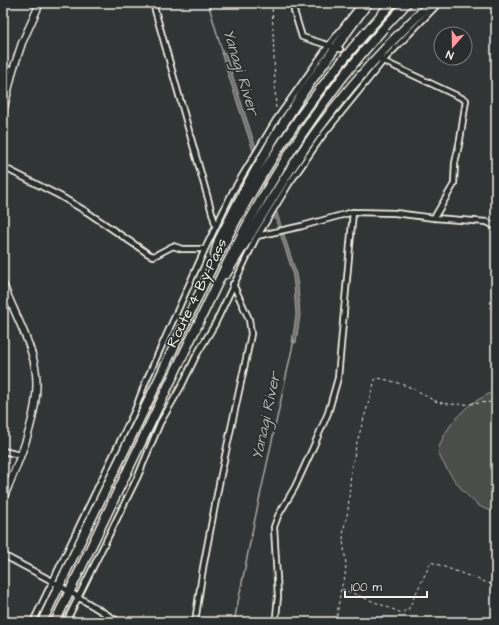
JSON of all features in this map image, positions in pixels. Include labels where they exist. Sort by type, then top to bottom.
[{"type":"highway","points":[[207,278],[219,240],[246,187],[274,138],[304,91],[368,3]]},
{"type":"highway","name":"Route 4 By-Pass","points":[[42,622],[56,583],[239,215],[276,154],[304,112],[337,67],[392,3]]},
{"type":"highway","name":"Route 4 By-Pass","points":[[55,622],[237,242],[280,167],[345,74],[407,3]]},
{"type":"highway","points":[[204,311],[289,172],[324,121],[377,59],[431,3]]},
{"type":"street","points":[[3,112],[13,70],[22,43],[40,3]]},
{"type":"street","points":[[152,3],[216,227]]},
{"type":"street","points":[[294,3],[294,10],[302,37],[335,47]]},
{"type":"street","points":[[33,622],[56,583],[135,410],[146,381],[205,249],[233,190],[276,120],[335,47],[362,3]]},
{"type":"street","points":[[66,622],[138,476],[160,422],[215,324],[257,236],[289,184],[377,59],[439,3]]},
{"type":"street","points":[[377,59],[466,100],[455,163],[454,184],[434,218]]},
{"type":"street","points":[[3,167],[60,196],[87,212],[150,255],[154,256],[173,246],[182,249],[205,249]]},
{"type":"street","points":[[257,236],[308,225],[353,212],[395,213],[487,222],[496,227]]},
{"type":"street","points":[[274,622],[276,617],[278,596],[274,526],[278,516],[295,487],[328,413],[338,378],[353,212]]},
{"type":"street","points":[[3,284],[35,366],[36,384],[34,412],[20,455],[3,499]]},
{"type":"street","points":[[195,622],[220,479],[250,334],[249,319],[233,284]]},
{"type":"street","points":[[3,451],[20,455]]},
{"type":"street","points":[[3,555],[70,591],[119,622]]},
{"type":"lane","points":[[3,67],[13,70]]},
{"type":"path","points":[[272,3],[276,120]]},
{"type":"path","points":[[336,622],[341,588],[345,577],[346,564],[343,540],[348,511],[351,471],[357,442],[375,380],[377,378],[394,382],[414,389],[428,398],[442,403],[473,404],[492,402],[496,379]]},
{"type":"path","points":[[341,588],[402,613],[408,610],[431,562],[496,586]]},
{"type":"shaded area","points":[[225,52],[295,269],[298,285],[300,315],[296,343],[292,342],[296,315],[292,270],[221,53]]},
{"type":"shaded area","points":[[496,390],[496,511],[483,508],[468,496],[450,474],[438,452],[447,431],[462,412],[474,402]]},
{"type":"waterway","name":"Yanagi River","points":[[208,3],[223,54]]},
{"type":"waterway","name":"Yanagi River","points":[[234,622],[294,340]]},
{"type":"tunnel","points":[[340,49],[372,58]]}]
